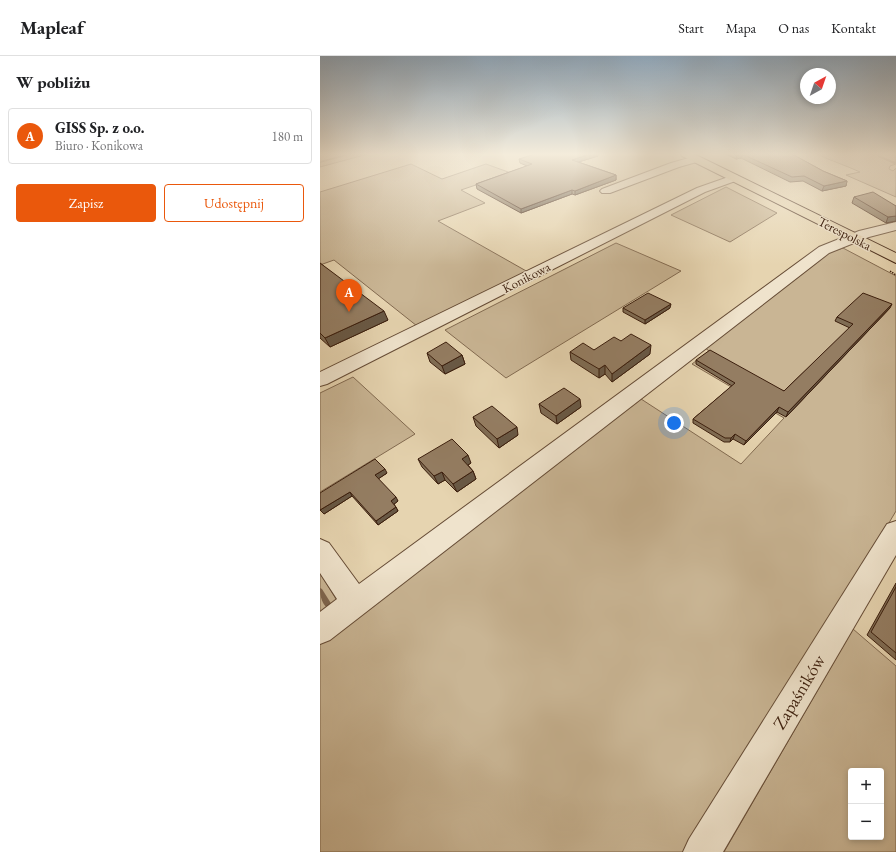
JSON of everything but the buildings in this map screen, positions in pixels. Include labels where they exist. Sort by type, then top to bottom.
[{"type":"main road","name":"Terespolska","points":[[761,191],[896,259]]},
{"type":"street","name":"Konikowa","points":[[320,380],[699,191]]},
{"type":"street","points":[[320,630],[824,250],[855,238],[896,226]]},
{"type":"street","name":"Zapaśników","points":[[702,852],[896,532]]},
{"type":"street","points":[[320,551],[356,603]]},
{"type":"shaded area","points":[[463,191],[485,203],[438,221],[528,272],[417,326],[334,260],[320,265],[320,192]]},
{"type":"shaded area","points":[[718,191],[734,191],[777,213],[730,242],[671,215]]},
{"type":"shaded area","points":[[883,191],[896,191],[896,197]]},
{"type":"shaded area","points":[[616,243],[681,271],[506,378],[445,330]]},
{"type":"shaded area","points":[[843,248],[896,276],[896,511],[826,629],[686,852],[320,852],[320,638],[638,397],[741,464],[784,418],[692,364],[709,351],[704,347],[828,253]]},
{"type":"shaded area","points":[[353,377],[415,434],[320,492],[320,393]]},
{"type":"shaded area","points":[[320,573],[336,599],[337,606],[324,619],[320,611]]},
{"type":"shaded area","points":[[853,629],[896,666],[896,852],[724,852]]},
{"type":"waterway","points":[[320,591],[330,607]]},
{"type":"place","name":"GISS Sp. z o.o.","points":[[349,312]]}]
